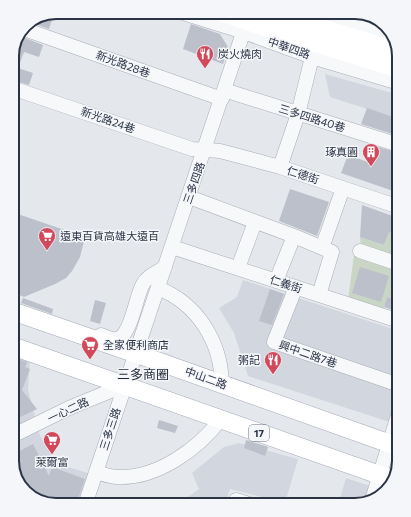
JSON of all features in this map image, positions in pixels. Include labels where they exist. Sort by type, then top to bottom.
[{"type":"main road","points":[[291,19],[392,49]]},
{"type":"main road","name":"中華四路","points":[[247,22],[392,67]]},
{"type":"main road","name":"中山二路","points":[[19,313],[135,353],[392,445]]},
{"type":"main road","name":"17","points":[[19,348],[387,478]]},
{"type":"street","name":"中華四路","points":[[227,19],[247,22],[312,57],[392,81]]},
{"type":"street","points":[[341,19],[382,31]]},
{"type":"street","name":"三多四路","points":[[135,353],[189,198],[247,22]]},
{"type":"street","name":"新光路28巷","points":[[29,31],[223,94]]},
{"type":"street","points":[[280,167],[298,114],[312,57]]},
{"type":"street","name":"新光路24巷","points":[[19,90],[192,149],[205,150]]},
{"type":"street","name":"三多四路40巷","points":[[223,94],[298,114],[392,143]]},
{"type":"street","name":"仁德街","points":[[205,150],[220,151],[280,167],[392,205]]},
{"type":"street","points":[[319,295],[327,250],[343,188]]},
{"type":"street","points":[[189,198],[294,236],[327,250]]},
{"type":"street","points":[[238,268],[255,222]]},
{"type":"street","points":[[276,281],[294,236]]},
{"type":"street","name":"仁義街","points":[[172,247],[392,319]]},
{"type":"street","points":[[360,251],[392,262]]},
{"type":"street","points":[[92,338],[101,335],[115,340],[119,339],[124,334],[130,323],[143,284],[149,277],[165,267]]},
{"type":"street","name":"興中二路7巷","points":[[296,287],[274,342],[392,383]]},
{"type":"street","points":[[158,288],[171,293],[203,322],[212,338],[220,359],[222,384]]},
{"type":"street","name":"三多三路","points":[[87,498],[135,353]]},
{"type":"street","name":"一心二路","points":[[19,433],[69,408],[125,385]]},
{"type":"street","points":[[96,472],[116,477],[136,476],[158,468],[178,459],[210,432],[221,419]]},
{"type":"street","points":[[381,487],[387,478],[392,455]]},
{"type":"shaded area","points":[[325,74],[392,93],[392,117],[330,97]]},
{"type":"shaded area","points":[[243,280],[392,329],[392,423],[248,376],[234,333],[219,308],[237,297]]},
{"type":"shaded area","points":[[19,357],[30,360],[28,389],[40,436],[58,464],[91,474],[83,498],[47,497],[38,493],[25,481],[21,473],[19,461]]},
{"type":"shaded area","points":[[239,443],[298,459],[286,498],[265,498],[230,489],[227,498],[187,498],[199,489],[192,473],[224,447]]},
{"type":"shaded area","points":[[346,478],[379,489],[360,498],[340,498]]},
{"type":"green space","points":[[383,230],[392,233],[392,256],[361,246],[360,237],[384,245],[388,235]]},
{"type":"green space","points":[[354,255],[392,267],[392,298],[387,297],[383,310],[348,300]]},
{"type":"building","points":[[52,20],[49,29],[37,25]]},
{"type":"building","points":[[191,24],[220,34],[228,47],[223,64],[183,49]]},
{"type":"building","points":[[24,38],[43,45],[39,57],[24,52],[19,65],[20,47]]},
{"type":"building","points":[[19,68],[33,73],[29,85],[19,82]]},
{"type":"building","points":[[367,108],[392,117],[392,134],[361,124]]},
{"type":"building","name":"琢真園","points":[[374,146],[392,151],[392,191],[341,173],[348,155],[368,162]]},
{"type":"building","points":[[290,189],[329,202],[317,236],[279,221]]},
{"type":"building","points":[[362,205],[392,216],[392,233],[389,232],[384,245],[360,237]]},
{"type":"building","name":"遠東百貨高雄大遠百","points":[[19,214],[85,237],[80,257],[66,278],[24,297],[19,295]]},
{"type":"building","points":[[360,267],[389,276],[381,302],[352,293]]},
{"type":"building","points":[[270,289],[284,294],[272,325],[259,321]]},
{"type":"building","points":[[387,297],[392,299],[392,310],[384,307]]},
{"type":"building","points":[[23,298],[53,309],[52,314],[21,303]]},
{"type":"building","points":[[95,300],[106,303],[100,324],[90,321]]},
{"type":"building","points":[[19,359],[27,362],[25,367],[30,369],[22,390],[37,409],[19,418]]},
{"type":"building","points":[[159,420],[178,426],[175,433],[157,428]]},
{"type":"building","points":[[246,440],[268,447],[265,456],[244,448]]},
{"type":"building","points":[[33,444],[49,476],[52,467],[85,479],[78,498],[51,498],[38,493],[30,487],[21,473],[19,451]]},
{"type":"place","name":"炭火燒肉","points":[[205,69]]},
{"type":"place","name":"琢真園","points":[[371,167]]},
{"type":"place","name":"遠東百貨高雄大遠百","points":[[47,251]]},
{"type":"place","name":"全家便利商店","points":[[90,360]]},
{"type":"place","name":"粥記","points":[[273,375]]},
{"type":"place","name":"萊爾富","points":[[52,455]]},
{"type":"district","name":"三多商圈","points":[[143,374]]}]
